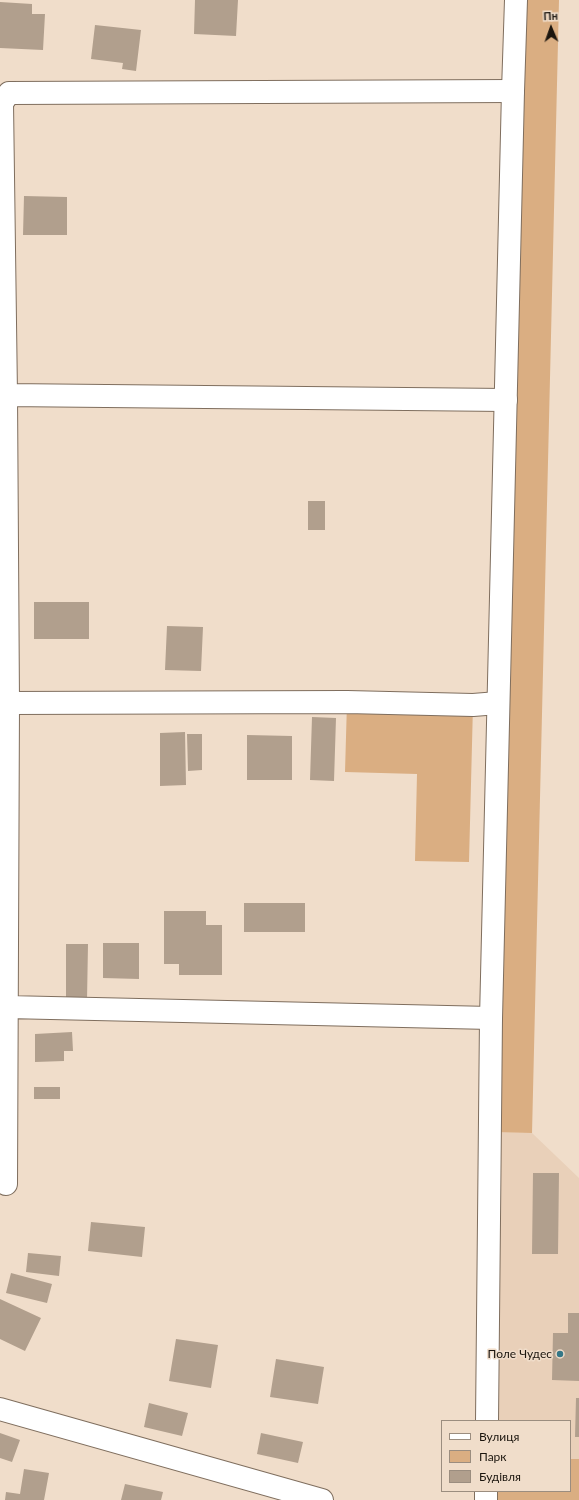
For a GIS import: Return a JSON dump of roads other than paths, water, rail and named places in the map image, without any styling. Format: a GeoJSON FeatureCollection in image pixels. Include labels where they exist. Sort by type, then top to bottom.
{"type":"FeatureCollection","features":[{"type":"Feature","properties":{"kind":"street"},"geometry":{"type":"LineString","coordinates":[[487,1420],[498,703],[516,0]]}},
{"type":"Feature","properties":{"kind":"street"},"geometry":{"type":"LineString","coordinates":[[6,1184],[8,703],[2,103],[9,93],[513,91]]}},
{"type":"Feature","properties":{"kind":"street"},"geometry":{"type":"LineString","coordinates":[[6,395],[506,400]]}},
{"type":"Feature","properties":{"kind":"street"},"geometry":{"type":"LineString","coordinates":[[8,703],[498,703]]}},
{"type":"Feature","properties":{"kind":"street"},"geometry":{"type":"LineString","coordinates":[[7,1007],[492,1018]]}},
{"type":"Feature","properties":{"kind":"street"},"geometry":{"type":"LineString","coordinates":[[0,1409],[322,1500]]}},
{"type":"Feature","properties":{"kind":"place","name":"Поле Чудес"},"geometry":{"type":"Point","coordinates":[560,1354]}}]}
